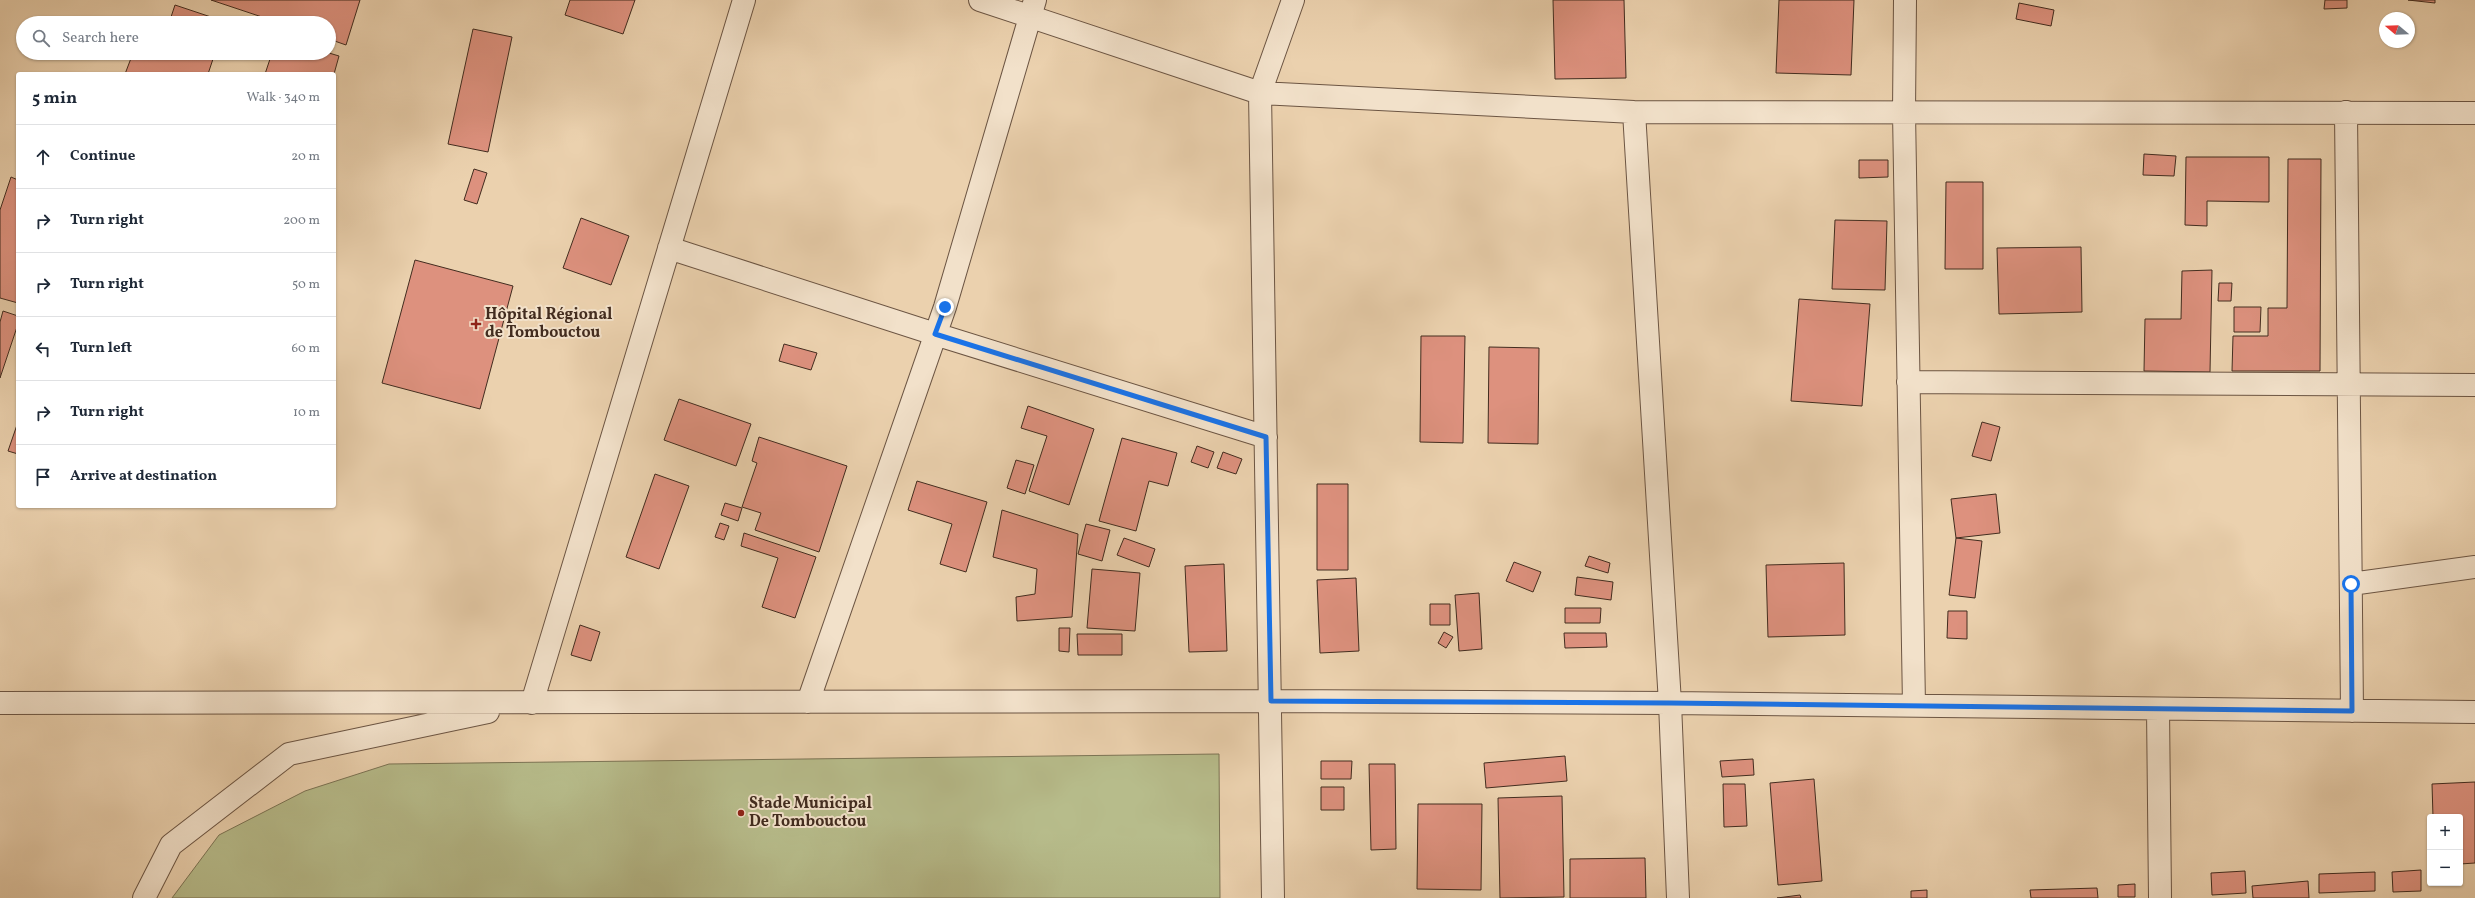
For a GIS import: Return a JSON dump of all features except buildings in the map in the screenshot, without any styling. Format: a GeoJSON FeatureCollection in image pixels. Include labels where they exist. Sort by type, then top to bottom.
{"type":"FeatureCollection","features":[{"type":"Feature","properties":{"kind":"street"},"geometry":{"type":"LineString","coordinates":[[532,703],[744,0]]}},
{"type":"Feature","properties":{"kind":"street"},"geometry":{"type":"LineString","coordinates":[[980,0],[1032,8],[1260,93],[1634,112],[2475,113]]}},
{"type":"Feature","properties":{"kind":"street"},"geometry":{"type":"LineString","coordinates":[[1273,898],[1260,93],[1294,0]]}},
{"type":"Feature","properties":{"kind":"street"},"geometry":{"type":"LineString","coordinates":[[1905,0],[1904,112],[1914,705]]}},
{"type":"Feature","properties":{"kind":"street"},"geometry":{"type":"LineString","coordinates":[[808,702],[935,334],[1032,8]]}},
{"type":"Feature","properties":{"kind":"street"},"geometry":{"type":"LineString","coordinates":[[1634,112],[1670,703],[1678,898]]}},
{"type":"Feature","properties":{"kind":"street"},"geometry":{"type":"LineString","coordinates":[[2346,112],[2352,711]]}},
{"type":"Feature","properties":{"kind":"street"},"geometry":{"type":"LineString","coordinates":[[669,248],[935,334],[1266,437]]}},
{"type":"Feature","properties":{"kind":"street"},"geometry":{"type":"LineString","coordinates":[[1908,382],[2475,384]]}},
{"type":"Feature","properties":{"kind":"street"},"geometry":{"type":"LineString","coordinates":[[2351,584],[2475,567]]}},
{"type":"Feature","properties":{"kind":"street"},"geometry":{"type":"LineString","coordinates":[[0,704],[1271,701],[1914,705],[2475,712]]}},
{"type":"Feature","properties":{"kind":"street"},"geometry":{"type":"LineString","coordinates":[[144,898],[171,845],[289,754],[532,703]]}},
{"type":"Feature","properties":{"kind":"street"},"geometry":{"type":"LineString","coordinates":[[2158,709],[2160,898]]}},
{"type":"Feature","properties":{"kind":"green space","name":"Stade Municipal De Tombouctou"},"geometry":{"type":"Polygon","coordinates":[[[1219,754],[1220,898],[172,898],[219,835],[305,791],[389,764],[1219,754]]]}},
{"type":"Feature","properties":{"kind":"place","name":"Hôpital Régional de Tombouctou"},"geometry":{"type":"Point","coordinates":[476,324]}},
{"type":"Feature","properties":{"kind":"place","name":"Stade Municipal De Tombouctou"},"geometry":{"type":"Point","coordinates":[741,813]}},
{"type":"Feature","properties":{"kind":"route"},"geometry":{"type":"LineString","coordinates":[[945,307],[935,334],[1266,437],[1271,701],[1914,705],[2352,711],[2351,584]]}}]}
